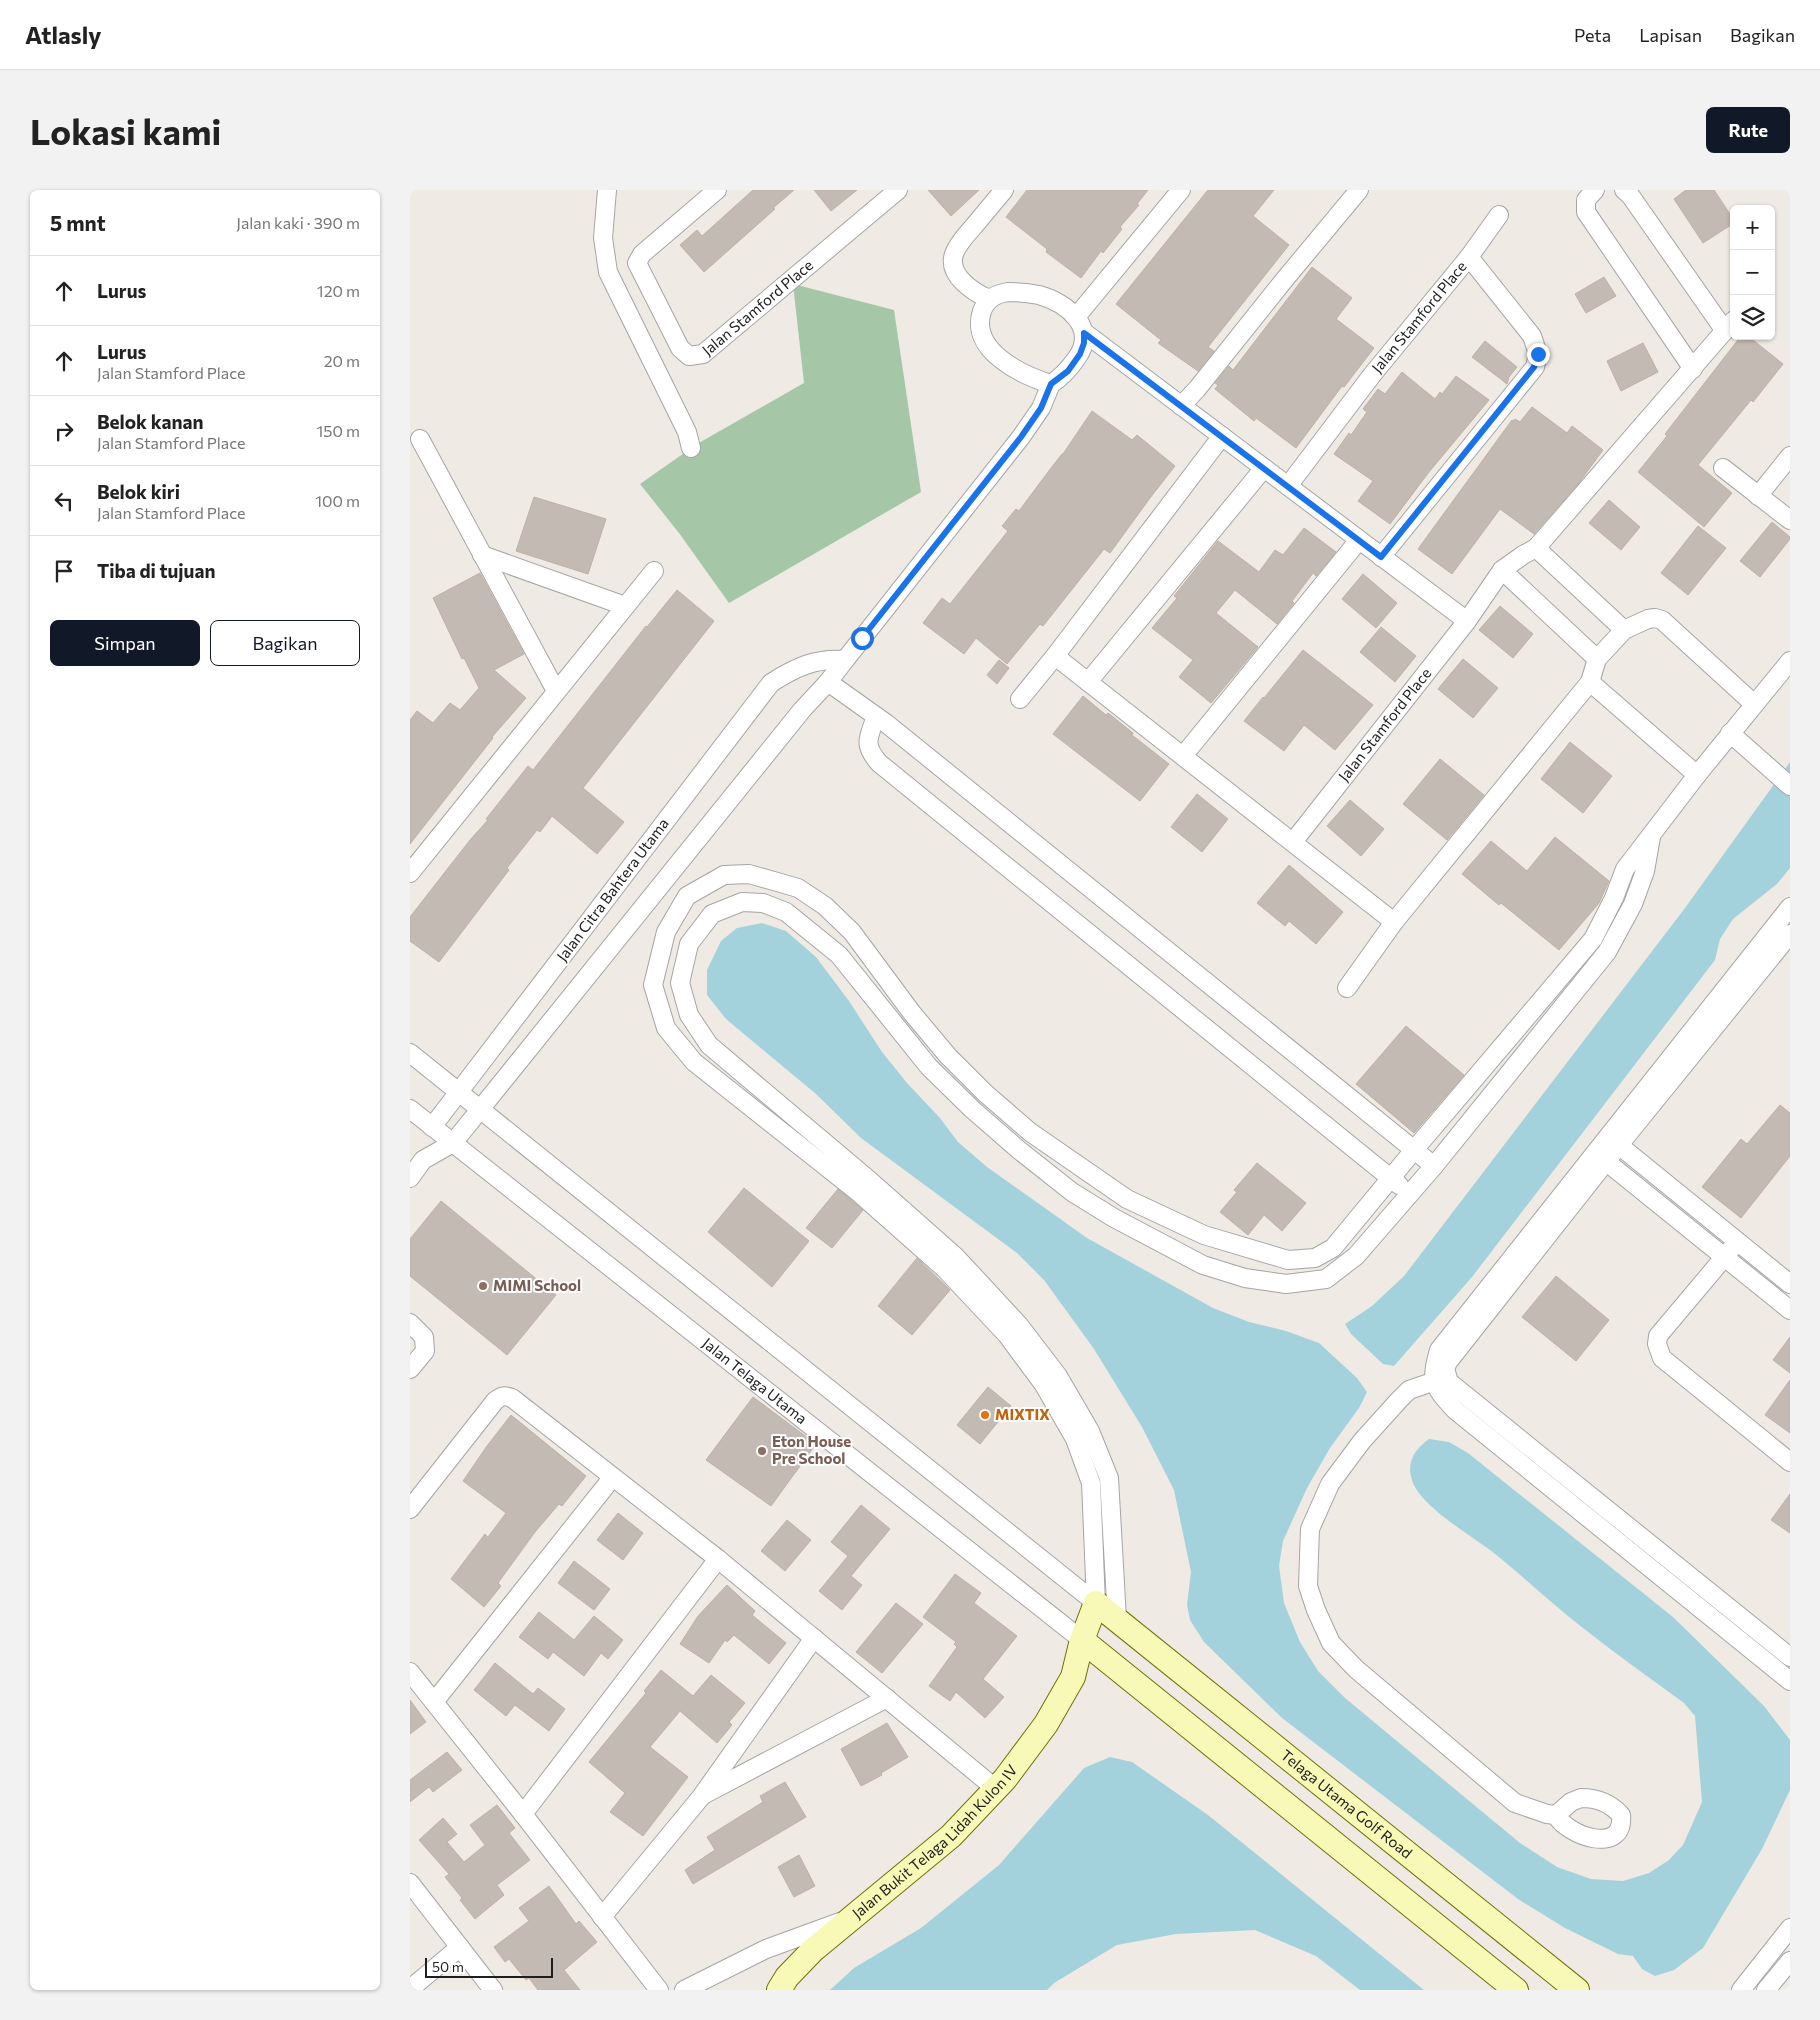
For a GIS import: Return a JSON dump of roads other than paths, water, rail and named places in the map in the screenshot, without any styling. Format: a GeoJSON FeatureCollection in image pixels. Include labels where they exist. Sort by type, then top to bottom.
{"type":"FeatureCollection","features":[{"type":"Feature","properties":{"kind":"main road"},"geometry":{"type":"LineString","coordinates":[[1096,1602],[1117,1619],[1104,1656],[1516,1990]]}},
{"type":"Feature","properties":{"kind":"main road","name":"Jalan Bukit Telaga Lidah Kulon IV"},"geometry":{"type":"LineString","coordinates":[[779,1990],[787,1977],[813,1950],[951,1836],[996,1789],[1046,1724],[1074,1677],[1082,1640],[1096,1602]]}},
{"type":"Feature","properties":{"kind":"main road","name":"Telaga Utama Golf Road"},"geometry":{"type":"LineString","coordinates":[[1117,1619],[1577,1990]]}},
{"type":"Feature","properties":{"kind":"main road","name":"Jalan Telaga Utama"},"geometry":{"type":"LineString","coordinates":[[1082,1640],[1104,1656]]}},
{"type":"Feature","properties":{"kind":"main road","name":"Jalan Bukit Telaga Lidah Kulon IV"},"geometry":{"type":"LineString","coordinates":[[1074,1677],[1104,1656]]}},
{"type":"Feature","properties":{"kind":"street"},"geometry":{"type":"LineString","coordinates":[[608,190],[603,238],[608,272],[687,432],[691,448]]}},
{"type":"Feature","properties":{"kind":"street","name":"Jalan Stamford Place"},"geometry":{"type":"LineString","coordinates":[[717,190],[642,254],[637,262],[680,348],[688,356],[703,354],[898,190]]}},
{"type":"Feature","properties":{"kind":"street"},"geometry":{"type":"LineString","coordinates":[[989,299],[960,279],[953,267],[953,256],[958,245],[1004,190]]}},
{"type":"Feature","properties":{"kind":"street"},"geometry":{"type":"LineString","coordinates":[[1076,317],[1181,190]]}},
{"type":"Feature","properties":{"kind":"street"},"geometry":{"type":"LineString","coordinates":[[1182,406],[1359,190]]}},
{"type":"Feature","properties":{"kind":"street"},"geometry":{"type":"LineString","coordinates":[[1595,190],[1586,200],[1586,212],[1693,369]]}},
{"type":"Feature","properties":{"kind":"street"},"geometry":{"type":"LineString","coordinates":[[1597,659],[1502,570],[1536,548],[1693,369],[1729,325],[1630,195],[1624,190]]}},
{"type":"Feature","properties":{"kind":"street"},"geometry":{"type":"LineString","coordinates":[[1469,257],[1499,215]]}},
{"type":"Feature","properties":{"kind":"street","name":"Jalan Stamford Place"},"geometry":{"type":"LineString","coordinates":[[1288,486],[1372,375],[1469,257],[1532,336],[1538,354],[1534,367],[1381,557]]}},
{"type":"Feature","properties":{"kind":"street"},"geometry":{"type":"LineString","coordinates":[[410,1178],[423,1160],[453,1143],[481,1109],[796,717],[828,682],[1021,437],[1041,408],[1051,384],[1068,371],[1080,354],[1084,343],[1082,324],[1064,308],[1040,296],[1023,292],[998,294],[989,299],[981,315],[984,342],[996,355],[1024,373],[1051,384]]}},
{"type":"Feature","properties":{"kind":"street"},"geometry":{"type":"LineString","coordinates":[[1084,333],[1467,621]]}},
{"type":"Feature","properties":{"kind":"street"},"geometry":{"type":"LineString","coordinates":[[1020,699],[1055,656],[1222,436]]}},
{"type":"Feature","properties":{"kind":"street"},"geometry":{"type":"LineString","coordinates":[[420,439],[556,691]]}},
{"type":"Feature","properties":{"kind":"street"},"geometry":{"type":"LineString","coordinates":[[1758,496],[1790,456]]}},
{"type":"Feature","properties":{"kind":"street"},"geometry":{"type":"LineString","coordinates":[[1088,682],[1264,468]]}},
{"type":"Feature","properties":{"kind":"street"},"geometry":{"type":"LineString","coordinates":[[1724,468],[1790,520]]}},
{"type":"Feature","properties":{"kind":"street"},"geometry":{"type":"LineString","coordinates":[[1183,756],[1359,540]]}},
{"type":"Feature","properties":{"kind":"street"},"geometry":{"type":"LineString","coordinates":[[1536,548],[1624,630]]}},
{"type":"Feature","properties":{"kind":"street"},"geometry":{"type":"LineString","coordinates":[[482,555],[625,606]]}},
{"type":"Feature","properties":{"kind":"street","name":"Jalan Stamford Place"},"geometry":{"type":"LineString","coordinates":[[1293,842],[1467,621],[1502,570]]}},
{"type":"Feature","properties":{"kind":"street"},"geometry":{"type":"LineString","coordinates":[[410,873],[654,571]]}},
{"type":"Feature","properties":{"kind":"street"},"geometry":{"type":"LineString","coordinates":[[1347,988],[1394,922],[1590,682],[1597,659],[1624,630],[1648,619],[1662,620],[1754,704]]}},
{"type":"Feature","properties":{"kind":"street"},"geometry":{"type":"LineString","coordinates":[[1055,656],[1394,922]]}},
{"type":"Feature","properties":{"kind":"street","name":"Jalan Citra Bahtera Utama"},"geometry":{"type":"LineString","coordinates":[[432,1127],[771,683],[788,672],[820,660],[845,660]]}},
{"type":"Feature","properties":{"kind":"street"},"geometry":{"type":"LineString","coordinates":[[1096,1602],[1091,1482],[1076,1438],[1044,1385],[1007,1335],[945,1269],[858,1192],[694,1062],[666,1028],[653,985],[666,932],[687,896],[724,875],[750,874],[798,888],[825,906],[852,932],[912,1013],[948,1056],[985,1093],[1030,1132],[1126,1199],[1204,1235],[1288,1260],[1315,1258],[1333,1248],[1593,939],[1614,898],[1625,870],[1651,833],[1790,661]]}},
{"type":"Feature","properties":{"kind":"street"},"geometry":{"type":"LineString","coordinates":[[828,682],[876,716],[1434,1166]]}},
{"type":"Feature","properties":{"kind":"street"},"geometry":{"type":"LineString","coordinates":[[1590,682],[1697,775]]}},
{"type":"Feature","properties":{"kind":"street"},"geometry":{"type":"LineString","coordinates":[[876,716],[867,744],[871,754],[879,763],[1409,1194]]}},
{"type":"Feature","properties":{"kind":"street"},"geometry":{"type":"LineString","coordinates":[[1730,734],[1790,786]]}},
{"type":"Feature","properties":{"kind":"street"},"geometry":{"type":"LineString","coordinates":[[1117,1619],[1109,1478],[1090,1431],[1058,1376],[1019,1325],[956,1257],[869,1180],[708,1045],[689,1015],[680,983],[689,944],[712,914],[742,902],[763,903],[786,912],[839,955],[929,1067],[973,1110],[1072,1192],[1114,1218],[1203,1265],[1244,1278],[1286,1284],[1326,1279],[1356,1256],[1434,1166],[1607,952],[1633,904],[1645,871],[1651,833]]}},
{"type":"Feature","properties":{"kind":"street"},"geometry":{"type":"LineString","coordinates":[[1790,908],[1600,1157],[1448,1362],[1441,1379],[1440,1393],[1455,1410],[1790,1681]]}},
{"type":"Feature","properties":{"kind":"street"},"geometry":{"type":"LineString","coordinates":[[1613,1140],[1790,934]]}},
{"type":"Feature","properties":{"kind":"street"},"geometry":{"type":"LineString","coordinates":[[410,1053],[1096,1602]]}},
{"type":"Feature","properties":{"kind":"street","name":"Jalan Telaga Utama"},"geometry":{"type":"LineString","coordinates":[[410,1109],[1082,1640]]}},
{"type":"Feature","properties":{"kind":"street"},"geometry":{"type":"LineString","coordinates":[[1613,1140],[1790,1284]]}},
{"type":"Feature","properties":{"kind":"street"},"geometry":{"type":"LineString","coordinates":[[1600,1157],[1790,1310]]}},
{"type":"Feature","properties":{"kind":"street"},"geometry":{"type":"LineString","coordinates":[[1737,1242],[1658,1336],[1658,1350],[1662,1358],[1790,1462]]}},
{"type":"Feature","properties":{"kind":"street"},"geometry":{"type":"LineString","coordinates":[[410,1322],[424,1337],[425,1351],[410,1369]]}},
{"type":"Feature","properties":{"kind":"street"},"geometry":{"type":"LineString","coordinates":[[1556,1815],[1547,1814],[1515,1802],[1356,1668],[1331,1643],[1316,1610],[1308,1586],[1310,1529],[1330,1484],[1362,1441],[1409,1390],[1441,1379],[1450,1382],[1790,1657]]}},
{"type":"Feature","properties":{"kind":"street"},"geometry":{"type":"LineString","coordinates":[[410,1509],[495,1401],[501,1396],[512,1398],[718,1559],[996,1789]]}},
{"type":"Feature","properties":{"kind":"street"},"geometry":{"type":"LineString","coordinates":[[434,1702],[612,1478]]}},
{"type":"Feature","properties":{"kind":"street"},"geometry":{"type":"LineString","coordinates":[[523,1814],[718,1559]]}},
{"type":"Feature","properties":{"kind":"street"},"geometry":{"type":"LineString","coordinates":[[602,1917],[701,1797],[814,1638]]}},
{"type":"Feature","properties":{"kind":"street"},"geometry":{"type":"LineString","coordinates":[[410,1672],[659,1990]]}},
{"type":"Feature","properties":{"kind":"street"},"geometry":{"type":"LineString","coordinates":[[701,1797],[887,1698]]}},
{"type":"Feature","properties":{"kind":"street"},"geometry":{"type":"LineString","coordinates":[[410,1883],[493,1990]]}},
{"type":"Feature","properties":{"kind":"street"},"geometry":{"type":"LineString","coordinates":[[684,1990],[766,1949],[850,1918]]}},
{"type":"Feature","properties":{"kind":"street"},"geometry":{"type":"LineString","coordinates":[[1741,1990],[1790,1928]]}},
{"type":"Feature","properties":{"kind":"street"},"geometry":{"type":"LineString","coordinates":[[410,1989],[460,1947]]}},
{"type":"Feature","properties":{"kind":"street"},"geometry":{"type":"LineString","coordinates":[[1766,1990],[1790,1962]]}},
{"type":"Feature","properties":{"kind":"water"},"geometry":{"type":"Polygon","coordinates":[[[1790,762],[1790,868],[1777,884],[1733,919],[1720,939],[1715,960],[1472,1277],[1394,1366],[1383,1364],[1351,1334],[1345,1324],[1372,1306],[1404,1276],[1685,908],[1790,762]]]}},
{"type":"Feature","properties":{"kind":"water"},"geometry":{"type":"Polygon","coordinates":[[[762,923],[786,931],[816,957],[849,1001],[882,1052],[907,1083],[940,1118],[958,1142],[987,1167],[1087,1238],[1213,1308],[1249,1322],[1286,1331],[1319,1343],[1357,1378],[1367,1392],[1359,1408],[1330,1448],[1307,1488],[1283,1541],[1279,1566],[1284,1603],[1300,1642],[1318,1671],[1345,1698],[1520,1843],[1557,1867],[1591,1879],[1623,1881],[1649,1873],[1669,1860],[1683,1845],[1702,1802],[1695,1716],[1684,1703],[1583,1628],[1490,1550],[1446,1519],[1424,1499],[1412,1480],[1410,1467],[1413,1456],[1429,1439],[1449,1442],[1468,1453],[1673,1617],[1764,1706],[1790,1740],[1790,1790],[1762,1849],[1703,1948],[1674,1970],[1655,1976],[1642,1969],[1633,1956],[1618,1954],[1565,1928],[1518,1899],[1282,1718],[1204,1642],[1190,1620],[1187,1605],[1191,1572],[1174,1490],[1142,1427],[1094,1349],[1044,1280],[1017,1253],[861,1138],[816,1094],[726,1019],[707,995],[707,970],[721,941],[737,928],[762,923]]]}},
{"type":"Feature","properties":{"kind":"water"},"geometry":{"type":"Polygon","coordinates":[[[1110,1757],[1132,1762],[1208,1815],[1424,1990],[1360,1990],[1316,1956],[1255,1930],[1176,1934],[1117,1945],[1054,1983],[1047,1990],[830,1990],[854,1968],[921,1928],[999,1865],[1084,1768],[1110,1757]]]}},
{"type":"Feature","properties":{"kind":"place","name":"MIMI School"},"geometry":{"type":"Point","coordinates":[483,1286]}},
{"type":"Feature","properties":{"kind":"place","name":"MIXTIX"},"geometry":{"type":"Point","coordinates":[985,1415]}},
{"type":"Feature","properties":{"kind":"place","name":"Eton House Pre School"},"geometry":{"type":"Point","coordinates":[762,1451]}}]}
